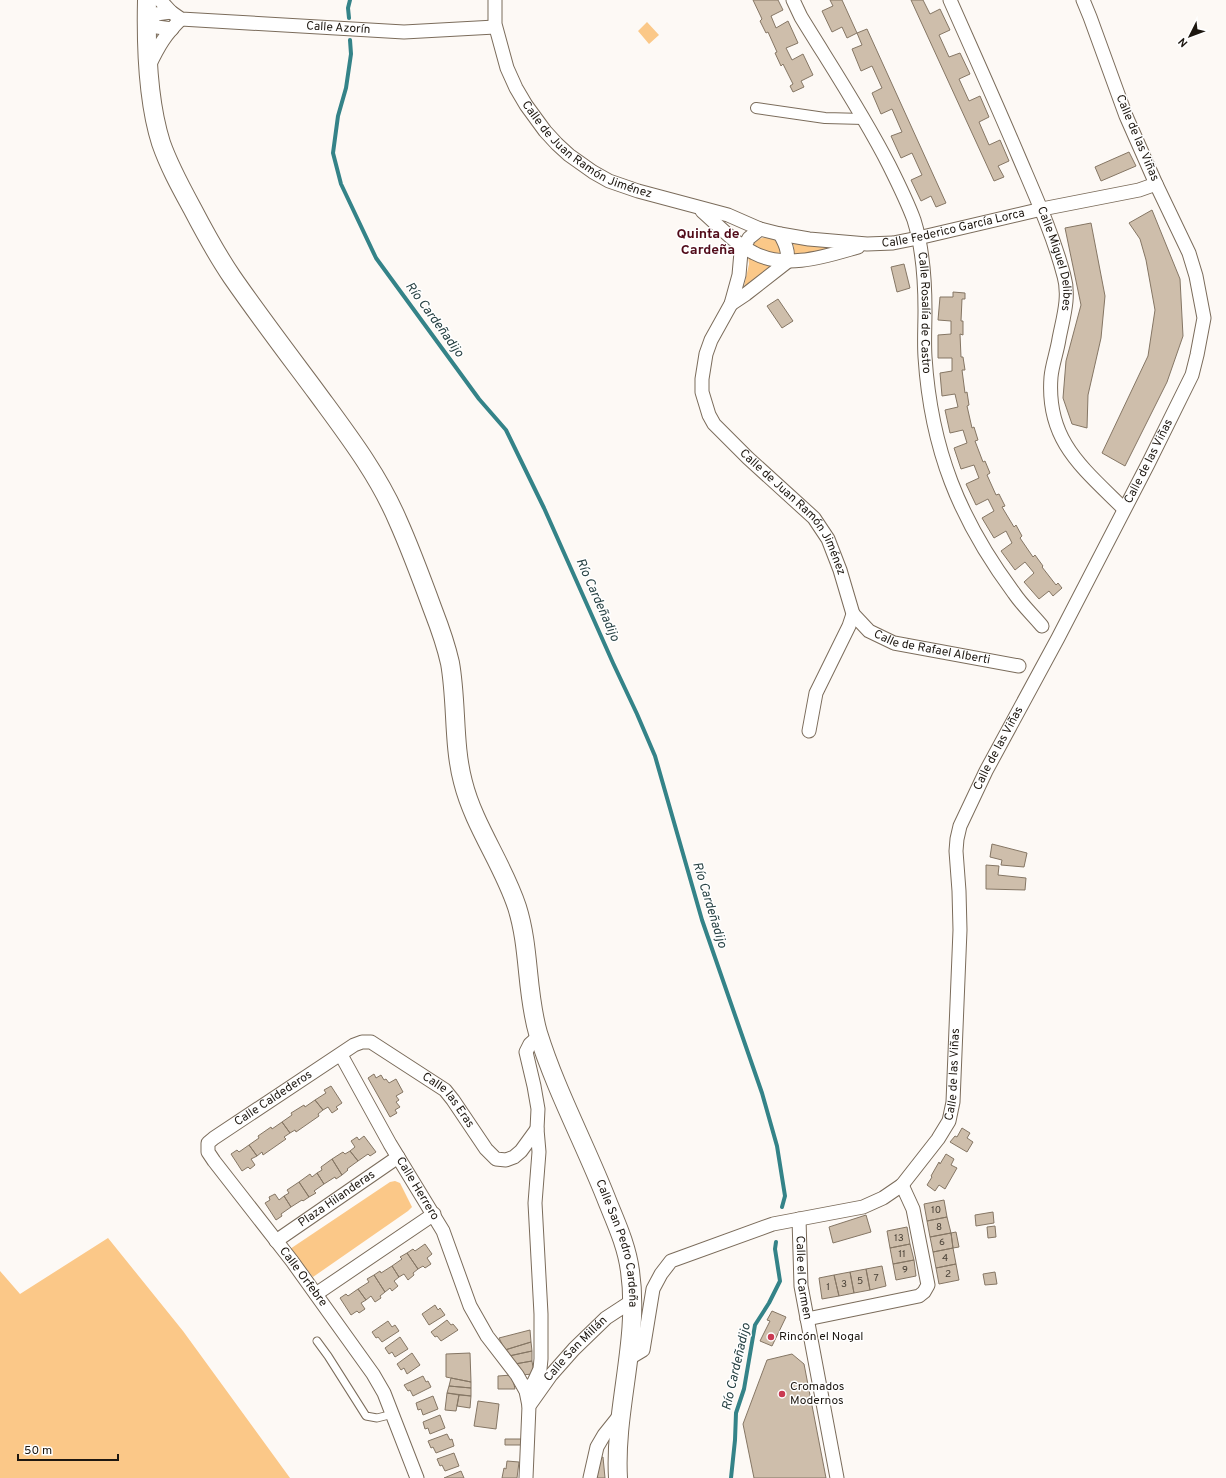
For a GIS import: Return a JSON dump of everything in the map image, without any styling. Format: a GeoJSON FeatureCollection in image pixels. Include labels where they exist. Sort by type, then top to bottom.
{"type":"FeatureCollection","features":[{"type":"Feature","properties":{"kind":"main road","name":"Calle San Pedro Cardeña"},"geometry":{"type":"LineString","coordinates":[[147,0],[152,94],[160,138],[170,167],[207,237],[231,275],[366,461],[390,503],[406,539],[445,642],[450,661],[462,780],[475,815],[508,882],[518,909],[522,925],[530,995],[537,1028],[620,1234],[628,1258],[631,1274],[632,1301],[628,1359],[617,1445],[618,1478]]}},
{"type":"Feature","properties":{"kind":"street"},"geometry":{"type":"LineString","coordinates":[[150,66],[158,47],[172,29],[176,15],[160,0]]}},
{"type":"Feature","properties":{"kind":"street","name":"Calle de Juan Ramón Jiménez"},"geometry":{"type":"LineString","coordinates":[[495,0],[495,27],[507,68],[516,88],[530,111],[557,144],[583,165],[609,180],[638,191],[700,209],[754,254],[787,262]]}},
{"type":"Feature","properties":{"kind":"street","name":"Calle Rosalía de Castro"},"geometry":{"type":"LineString","coordinates":[[793,0],[820,48],[864,119],[899,186],[914,220],[923,270],[927,389],[943,462],[959,503],[985,552],[1015,595],[1042,626]]}},
{"type":"Feature","properties":{"kind":"street","name":"Calle Miguel Delibes"},"geometry":{"type":"LineString","coordinates":[[950,0],[1042,209],[1065,278],[1067,300],[1051,376],[1053,412],[1057,428],[1065,445],[1077,462],[1124,509]]}},
{"type":"Feature","properties":{"kind":"street","name":"Calle de las Viñas"},"geometry":{"type":"LineString","coordinates":[[628,1359],[643,1350],[653,1289],[661,1274],[671,1262],[773,1224],[863,1207],[883,1198],[902,1185],[938,1138],[948,1121],[953,1102],[960,930],[956,851],[960,826],[986,771],[1148,464],[1192,375],[1204,318],[1196,276],[1189,253],[1126,116],[1083,0]]}},
{"type":"Feature","properties":{"kind":"street","name":"Calle Azorín"},"geometry":{"type":"LineString","coordinates":[[147,20],[156,14],[404,32],[495,27]]}},
{"type":"Feature","properties":{"kind":"street"},"geometry":{"type":"LineString","coordinates":[[147,20],[157,27],[172,29]]}},
{"type":"Feature","properties":{"kind":"street"},"geometry":{"type":"LineString","coordinates":[[756,108],[825,118],[864,119]]}},
{"type":"Feature","properties":{"kind":"street","name":"Calle Federico García Lorca"},"geometry":{"type":"LineString","coordinates":[[700,209],[728,215],[760,228],[780,234],[809,239],[867,244],[893,243],[1042,209],[1139,190],[1156,184]]}},
{"type":"Feature","properties":{"kind":"street"},"geometry":{"type":"LineString","coordinates":[[743,246],[760,228]]}},
{"type":"Feature","properties":{"kind":"street"},"geometry":{"type":"LineString","coordinates":[[780,234],[785,242],[788,254],[787,262]]}},
{"type":"Feature","properties":{"kind":"street","name":"Calle Federico García Lorca"},"geometry":{"type":"LineString","coordinates":[[787,262],[809,259],[867,244]]}},
{"type":"Feature","properties":{"kind":"street","name":"Calle de Juan Ramón Jiménez"},"geometry":{"type":"LineString","coordinates":[[743,246],[739,275],[731,304],[711,340],[706,354],[702,379],[702,392],[709,415],[714,424],[820,525],[828,539],[840,570],[853,614]]}},
{"type":"Feature","properties":{"kind":"street","name":"Calle de Juan Ramón Jiménez"},"geometry":{"type":"LineString","coordinates":[[731,304],[787,262]]}},
{"type":"Feature","properties":{"kind":"street"},"geometry":{"type":"LineString","coordinates":[[809,731],[816,693],[849,626],[853,614]]}},
{"type":"Feature","properties":{"kind":"street","name":"Calle de Rafael Alberti"},"geometry":{"type":"LineString","coordinates":[[853,614],[869,630],[894,643],[1019,666]]}},
{"type":"Feature","properties":{"kind":"street","name":"Calle San Millán"},"geometry":{"type":"LineString","coordinates":[[526,1391],[534,1382],[540,1369],[541,1330],[535,1203],[539,1152],[537,1101],[526,1052],[537,1028]]}},
{"type":"Feature","properties":{"kind":"street","name":"Calle las Eras"},"geometry":{"type":"LineString","coordinates":[[341,1055],[354,1045],[362,1042],[371,1042],[445,1090],[486,1149],[496,1159],[506,1160],[521,1152],[537,1129]]}},
{"type":"Feature","properties":{"kind":"street","name":"Calle Caldederos"},"geometry":{"type":"LineString","coordinates":[[208,1143],[341,1055]]}},
{"type":"Feature","properties":{"kind":"street","name":"Calle Herrero"},"geometry":{"type":"LineString","coordinates":[[341,1055],[398,1157],[443,1231],[470,1306],[483,1328],[517,1375],[526,1391]]}},
{"type":"Feature","properties":{"kind":"street","name":"Calle Orfebre"},"geometry":{"type":"LineString","coordinates":[[208,1143],[208,1152],[214,1161],[316,1294],[373,1374],[384,1393],[393,1414],[417,1478]]}},
{"type":"Feature","properties":{"kind":"street","name":"Plaza Hilanderas"},"geometry":{"type":"LineString","coordinates":[[276,1241],[398,1157]]}},
{"type":"Feature","properties":{"kind":"street"},"geometry":{"type":"LineString","coordinates":[[807,1319],[919,1296],[924,1292],[928,1285],[913,1209],[902,1185]]}},
{"type":"Feature","properties":{"kind":"street"},"geometry":{"type":"LineString","coordinates":[[316,1294],[434,1214]]}},
{"type":"Feature","properties":{"kind":"street","name":"Calle el Carmen"},"geometry":{"type":"LineString","coordinates":[[799,1219],[801,1286],[837,1478]]}},
{"type":"Feature","properties":{"kind":"street","name":"Calle San Millán"},"geometry":{"type":"LineString","coordinates":[[529,1406],[551,1375],[574,1349],[606,1318],[632,1301]]}},
{"type":"Feature","properties":{"kind":"street"},"geometry":{"type":"LineString","coordinates":[[526,1391],[529,1406],[526,1478]]}},
{"type":"Feature","properties":{"kind":"street"},"geometry":{"type":"LineString","coordinates":[[590,1478],[597,1447],[604,1435],[620,1415]]}},
{"type":"Feature","properties":{"kind":"lane"},"geometry":{"type":"LineString","coordinates":[[317,1341],[337,1369],[366,1416],[377,1418],[393,1414]]}},
{"type":"Feature","properties":{"kind":"shaded area"},"geometry":{"type":"Polygon","coordinates":[[[647,22],[659,35],[649,44],[638,31],[647,22]]]}},
{"type":"Feature","properties":{"kind":"shaded area"},"geometry":{"type":"Polygon","coordinates":[[[766,237],[778,243],[781,256],[751,246],[759,239],[766,237]]]}},
{"type":"Feature","properties":{"kind":"shaded area"},"geometry":{"type":"Polygon","coordinates":[[[789,241],[835,247],[794,257],[794,246],[789,241]]]}},
{"type":"Feature","properties":{"kind":"shaded area"},"geometry":{"type":"Polygon","coordinates":[[[748,256],[774,266],[743,291],[749,264],[748,256]]]}},
{"type":"Feature","properties":{"kind":"shaded area"},"geometry":{"type":"Polygon","coordinates":[[[395,1181],[400,1183],[412,1207],[313,1277],[290,1249],[390,1182],[395,1181]]]}},
{"type":"Feature","properties":{"kind":"shaded area"},"geometry":{"type":"Polygon","coordinates":[[[108,1238],[183,1331],[290,1478],[0,1478],[0,1271],[20,1294],[108,1238]]]}},
{"type":"Feature","properties":{"kind":"building"},"geometry":{"type":"Polygon","coordinates":[[[753,0],[778,0],[783,10],[771,16],[776,28],[788,21],[798,43],[786,48],[792,60],[803,54],[813,75],[801,81],[804,87],[793,92],[790,86],[793,84],[783,64],[781,66],[775,53],[777,52],[768,32],[766,33],[760,21],[762,19],[753,0]]]}},
{"type":"Feature","properties":{"kind":"building"},"geometry":{"type":"Polygon","coordinates":[[[830,0],[842,0],[857,33],[847,38],[842,27],[832,32],[822,11],[833,6],[830,0]]]}},
{"type":"Feature","properties":{"kind":"building"},"geometry":{"type":"Polygon","coordinates":[[[911,0],[923,0],[930,14],[940,9],[950,30],[939,35],[949,57],[960,53],[970,74],[959,79],[969,101],[980,96],[989,117],[979,122],[989,145],[1000,140],[1009,161],[998,166],[1004,177],[994,181],[911,0]]]}},
{"type":"Feature","properties":{"kind":"building"},"geometry":{"type":"Polygon","coordinates":[[[867,29],[946,203],[936,207],[931,196],[921,201],[911,180],[922,175],[912,153],[901,158],[891,136],[902,132],[892,109],[881,114],[872,93],[882,88],[872,66],[861,71],[852,49],[862,45],[857,33],[867,29]]]}},
{"type":"Feature","properties":{"kind":"building"},"geometry":{"type":"Polygon","coordinates":[[[1129,152],[1136,166],[1101,181],[1095,167],[1129,152]]]}},
{"type":"Feature","properties":{"kind":"building"},"geometry":{"type":"Polygon","coordinates":[[[1152,210],[1180,279],[1183,336],[1167,382],[1125,466],[1102,453],[1148,356],[1155,310],[1146,260],[1140,239],[1129,223],[1152,210]]]}},
{"type":"Feature","properties":{"kind":"building"},"geometry":{"type":"Polygon","coordinates":[[[1091,223],[1105,296],[1101,338],[1088,395],[1087,428],[1072,424],[1063,398],[1066,361],[1081,305],[1065,228],[1091,223]]]}},
{"type":"Feature","properties":{"kind":"building"},"geometry":{"type":"Polygon","coordinates":[[[904,264],[910,288],[897,292],[891,267],[904,264]]]}},
{"type":"Feature","properties":{"kind":"building"},"geometry":{"type":"Polygon","coordinates":[[[953,292],[965,293],[965,299],[962,299],[961,321],[963,321],[963,335],[960,334],[961,357],[963,357],[965,370],[962,370],[965,393],[967,392],[969,405],[967,406],[972,428],[974,427],[978,440],[975,441],[983,462],[985,461],[990,473],[987,475],[996,495],[999,494],[1005,506],[1002,507],[1014,527],[1016,525],[1022,536],[1020,538],[1033,557],[1035,555],[1056,585],[1058,583],[1062,588],[1053,596],[1049,591],[1039,599],[1024,582],[1034,573],[1025,562],[1015,570],[1001,551],[1012,543],[1006,531],[994,538],[982,518],[994,511],[988,499],[976,505],[966,484],[979,478],[974,465],[961,469],[954,448],[967,443],[963,430],[950,433],[945,410],[958,407],[955,394],[942,396],[940,373],[952,371],[952,358],[938,358],[938,335],[951,334],[951,321],[938,320],[940,297],[953,297],[953,292]]]}},
{"type":"Feature","properties":{"kind":"building"},"geometry":{"type":"Polygon","coordinates":[[[778,299],[793,321],[782,328],[767,306],[778,299]]]}},
{"type":"Feature","properties":{"kind":"building"},"geometry":{"type":"Polygon","coordinates":[[[992,844],[1027,853],[1024,867],[1001,865],[1002,860],[990,857],[992,844]]]}},
{"type":"Feature","properties":{"kind":"building"},"geometry":{"type":"Polygon","coordinates":[[[986,865],[999,866],[998,875],[1026,878],[1025,890],[986,889],[986,865]]]}},
{"type":"Feature","properties":{"kind":"building"},"geometry":{"type":"Polygon","coordinates":[[[374,1074],[376,1078],[381,1075],[384,1080],[386,1079],[389,1083],[396,1079],[403,1092],[396,1096],[399,1100],[396,1102],[400,1107],[395,1110],[397,1113],[390,1117],[368,1078],[374,1074]]]}},
{"type":"Feature","properties":{"kind":"building"},"geometry":{"type":"Polygon","coordinates":[[[331,1086],[342,1103],[336,1107],[338,1109],[332,1113],[328,1107],[323,1110],[315,1100],[326,1093],[324,1090],[331,1086]]]}},
{"type":"Feature","properties":{"kind":"building"},"geometry":{"type":"Polygon","coordinates":[[[315,1100],[323,1110],[318,1114],[319,1116],[296,1132],[295,1130],[290,1133],[282,1122],[292,1115],[291,1113],[304,1105],[305,1107],[315,1100]]]}},
{"type":"Feature","properties":{"kind":"building"},"geometry":{"type":"Polygon","coordinates":[[[282,1122],[290,1133],[284,1137],[286,1139],[263,1155],[262,1152],[257,1156],[249,1145],[259,1138],[258,1136],[271,1127],[272,1129],[282,1122]]]}},
{"type":"Feature","properties":{"kind":"building"},"geometry":{"type":"Polygon","coordinates":[[[962,1128],[970,1133],[967,1138],[973,1142],[967,1152],[950,1142],[955,1136],[957,1137],[962,1128]]]}},
{"type":"Feature","properties":{"kind":"building"},"geometry":{"type":"Polygon","coordinates":[[[364,1136],[376,1152],[370,1156],[368,1154],[358,1161],[350,1151],[355,1147],[351,1141],[357,1137],[359,1140],[364,1136]]]}},
{"type":"Feature","properties":{"kind":"building"},"geometry":{"type":"Polygon","coordinates":[[[249,1145],[257,1156],[251,1159],[255,1165],[250,1169],[248,1167],[242,1171],[231,1154],[237,1150],[239,1152],[249,1145]]]}},
{"type":"Feature","properties":{"kind":"building"},"geometry":{"type":"Polygon","coordinates":[[[350,1151],[358,1161],[347,1169],[348,1170],[342,1175],[332,1159],[343,1152],[345,1154],[350,1151]]]}},
{"type":"Feature","properties":{"kind":"building"},"geometry":{"type":"Polygon","coordinates":[[[946,1154],[954,1159],[951,1165],[957,1168],[945,1189],[939,1185],[935,1191],[927,1185],[939,1162],[940,1164],[946,1154]]]}},
{"type":"Feature","properties":{"kind":"building"},"geometry":{"type":"Polygon","coordinates":[[[332,1159],[342,1175],[336,1179],[335,1177],[324,1184],[317,1173],[322,1170],[321,1167],[332,1159]]]}},
{"type":"Feature","properties":{"kind":"building"},"geometry":{"type":"Polygon","coordinates":[[[317,1173],[324,1184],[314,1191],[316,1193],[309,1197],[299,1182],[310,1174],[312,1177],[317,1173]]]}},
{"type":"Feature","properties":{"kind":"building"},"geometry":{"type":"Polygon","coordinates":[[[299,1182],[309,1197],[291,1207],[284,1196],[289,1193],[287,1190],[299,1182]]]}},
{"type":"Feature","properties":{"kind":"building"},"geometry":{"type":"Polygon","coordinates":[[[275,1194],[279,1200],[284,1196],[291,1207],[281,1214],[282,1216],[276,1220],[265,1203],[270,1200],[269,1197],[275,1194]]]}},
{"type":"Feature","properties":{"kind":"building"},"geometry":{"type":"Polygon","coordinates":[[[944,1200],[947,1217],[927,1221],[924,1204],[944,1200]]]}},
{"type":"Feature","properties":{"kind":"building"},"geometry":{"type":"Polygon","coordinates":[[[993,1212],[994,1223],[976,1226],[975,1215],[993,1212]]]}},
{"type":"Feature","properties":{"kind":"building"},"geometry":{"type":"Polygon","coordinates":[[[866,1215],[871,1232],[833,1243],[829,1227],[866,1215]]]}},
{"type":"Feature","properties":{"kind":"building"},"geometry":{"type":"Polygon","coordinates":[[[947,1217],[951,1233],[930,1237],[927,1221],[947,1217]]]}},
{"type":"Feature","properties":{"kind":"building"},"geometry":{"type":"Polygon","coordinates":[[[995,1226],[996,1237],[988,1238],[987,1227],[995,1226]]]}},
{"type":"Feature","properties":{"kind":"building"},"geometry":{"type":"Polygon","coordinates":[[[907,1227],[910,1244],[890,1248],[887,1231],[907,1227]]]}},
{"type":"Feature","properties":{"kind":"building"},"geometry":{"type":"Polygon","coordinates":[[[956,1232],[959,1247],[953,1248],[951,1233],[956,1232]]]}},
{"type":"Feature","properties":{"kind":"building"},"geometry":{"type":"Polygon","coordinates":[[[951,1233],[953,1248],[933,1252],[930,1237],[951,1233]]]}},
{"type":"Feature","properties":{"kind":"building"},"geometry":{"type":"Polygon","coordinates":[[[425,1244],[432,1254],[427,1258],[431,1264],[425,1268],[423,1266],[418,1269],[407,1253],[413,1249],[415,1251],[425,1244]]]}},
{"type":"Feature","properties":{"kind":"building"},"geometry":{"type":"Polygon","coordinates":[[[910,1244],[914,1260],[893,1264],[890,1248],[910,1244]]]}},
{"type":"Feature","properties":{"kind":"building"},"geometry":{"type":"Polygon","coordinates":[[[953,1248],[956,1264],[936,1268],[933,1252],[953,1248]]]}},
{"type":"Feature","properties":{"kind":"building"},"geometry":{"type":"Polygon","coordinates":[[[407,1253],[418,1269],[408,1280],[404,1274],[399,1277],[392,1266],[402,1259],[400,1257],[407,1253]]]}},
{"type":"Feature","properties":{"kind":"building"},"geometry":{"type":"Polygon","coordinates":[[[914,1260],[916,1276],[896,1280],[893,1264],[914,1260]]]}},
{"type":"Feature","properties":{"kind":"building"},"geometry":{"type":"Polygon","coordinates":[[[956,1264],[959,1280],[939,1284],[936,1268],[956,1264]]]}},
{"type":"Feature","properties":{"kind":"building"},"geometry":{"type":"Polygon","coordinates":[[[392,1266],[399,1277],[394,1281],[398,1286],[392,1291],[390,1288],[385,1292],[374,1275],[380,1271],[381,1273],[392,1266]]]}},
{"type":"Feature","properties":{"kind":"building"},"geometry":{"type":"Polygon","coordinates":[[[882,1266],[886,1286],[870,1290],[866,1269],[882,1266]]]}},
{"type":"Feature","properties":{"kind":"building"},"geometry":{"type":"Polygon","coordinates":[[[866,1269],[870,1290],[854,1293],[850,1272],[866,1269]]]}},
{"type":"Feature","properties":{"kind":"building"},"geometry":{"type":"Polygon","coordinates":[[[850,1272],[854,1293],[839,1296],[834,1275],[850,1272]]]}},
{"type":"Feature","properties":{"kind":"building"},"geometry":{"type":"Polygon","coordinates":[[[995,1272],[997,1284],[985,1285],[983,1274],[995,1272]]]}},
{"type":"Feature","properties":{"kind":"building"},"geometry":{"type":"Polygon","coordinates":[[[374,1275],[385,1292],[380,1296],[381,1298],[375,1302],[371,1296],[366,1300],[358,1289],[369,1282],[367,1279],[374,1275]]]}},
{"type":"Feature","properties":{"kind":"building"},"geometry":{"type":"Polygon","coordinates":[[[834,1275],[839,1296],[822,1299],[819,1278],[834,1275]]]}},
{"type":"Feature","properties":{"kind":"building"},"geometry":{"type":"Polygon","coordinates":[[[358,1289],[366,1300],[361,1303],[365,1309],[359,1313],[357,1311],[351,1315],[340,1298],[346,1294],[348,1296],[358,1289]]]}},
{"type":"Feature","properties":{"kind":"building"},"geometry":{"type":"Polygon","coordinates":[[[435,1305],[438,1310],[440,1308],[445,1315],[429,1325],[422,1314],[435,1305]]]}},
{"type":"Feature","properties":{"kind":"building"},"geometry":{"type":"Polygon","coordinates":[[[772,1311],[786,1317],[772,1346],[760,1341],[770,1321],[767,1320],[772,1311]]]}},
{"type":"Feature","properties":{"kind":"building"},"geometry":{"type":"Polygon","coordinates":[[[447,1320],[458,1330],[441,1341],[431,1332],[447,1320]]]}},
{"type":"Feature","properties":{"kind":"building"},"geometry":{"type":"Polygon","coordinates":[[[388,1321],[392,1327],[395,1325],[399,1331],[382,1342],[378,1337],[376,1338],[372,1332],[388,1321]]]}},
{"type":"Feature","properties":{"kind":"building"},"geometry":{"type":"Polygon","coordinates":[[[530,1330],[531,1342],[505,1350],[499,1338],[530,1330]]]}},
{"type":"Feature","properties":{"kind":"building"},"geometry":{"type":"Polygon","coordinates":[[[400,1337],[408,1349],[395,1357],[392,1352],[389,1354],[385,1348],[400,1337]]]}},
{"type":"Feature","properties":{"kind":"building"},"geometry":{"type":"Polygon","coordinates":[[[531,1342],[532,1351],[509,1356],[505,1350],[531,1342]]]}},
{"type":"Feature","properties":{"kind":"building"},"geometry":{"type":"Polygon","coordinates":[[[532,1351],[532,1361],[515,1364],[509,1356],[532,1351]]]}},
{"type":"Feature","properties":{"kind":"building"},"geometry":{"type":"Polygon","coordinates":[[[412,1353],[420,1365],[407,1374],[404,1368],[401,1370],[397,1364],[412,1353]]]}},
{"type":"Feature","properties":{"kind":"building"},"geometry":{"type":"Polygon","coordinates":[[[470,1353],[471,1382],[446,1377],[446,1354],[470,1353]]]}},
{"type":"Feature","properties":{"kind":"building","name":"Cromados Modernos"},"geometry":{"type":"Polygon","coordinates":[[[792,1354],[804,1364],[826,1478],[754,1478],[743,1424],[767,1360],[792,1354]]]}},
{"type":"Feature","properties":{"kind":"building"},"geometry":{"type":"Polygon","coordinates":[[[532,1361],[534,1374],[520,1375],[515,1364],[532,1361]]]}},
{"type":"Feature","properties":{"kind":"building"},"geometry":{"type":"Polygon","coordinates":[[[512,1375],[515,1389],[498,1389],[498,1376],[512,1375]]]}},
{"type":"Feature","properties":{"kind":"building"},"geometry":{"type":"Polygon","coordinates":[[[423,1376],[431,1387],[413,1396],[410,1390],[408,1391],[404,1385],[423,1376]]]}},
{"type":"Feature","properties":{"kind":"building"},"geometry":{"type":"Polygon","coordinates":[[[451,1378],[471,1382],[471,1388],[449,1386],[451,1378]]]}},
{"type":"Feature","properties":{"kind":"building"},"geometry":{"type":"Polygon","coordinates":[[[449,1386],[471,1388],[471,1396],[447,1393],[449,1386]]]}},
{"type":"Feature","properties":{"kind":"building"},"geometry":{"type":"Polygon","coordinates":[[[447,1393],[459,1395],[456,1411],[445,1410],[447,1393]]]}},
{"type":"Feature","properties":{"kind":"building"},"geometry":{"type":"Polygon","coordinates":[[[459,1395],[471,1396],[470,1408],[457,1406],[459,1395]]]}},
{"type":"Feature","properties":{"kind":"building"},"geometry":{"type":"Polygon","coordinates":[[[433,1396],[438,1409],[423,1415],[421,1409],[418,1410],[416,1403],[433,1396]]]}},
{"type":"Feature","properties":{"kind":"building"},"geometry":{"type":"Polygon","coordinates":[[[478,1401],[499,1404],[496,1429],[474,1426],[478,1401]]]}},
{"type":"Feature","properties":{"kind":"building"},"geometry":{"type":"Polygon","coordinates":[[[440,1415],[445,1428],[430,1434],[428,1428],[425,1429],[423,1422],[440,1415]]]}},
{"type":"Feature","properties":{"kind":"building"},"geometry":{"type":"Polygon","coordinates":[[[447,1434],[450,1440],[452,1439],[454,1446],[436,1453],[433,1447],[431,1448],[428,1441],[447,1434]]]}},
{"type":"Feature","properties":{"kind":"building"},"geometry":{"type":"Polygon","coordinates":[[[505,1439],[521,1439],[521,1445],[505,1445],[505,1439]]]}},
{"type":"Feature","properties":{"kind":"building"},"geometry":{"type":"Polygon","coordinates":[[[454,1453],[459,1466],[445,1471],[442,1465],[440,1466],[437,1459],[454,1453]]]}},
{"type":"Feature","properties":{"kind":"building"},"geometry":{"type":"Polygon","coordinates":[[[603,1457],[605,1478],[595,1478],[599,1458],[603,1457]]]}},
{"type":"Feature","properties":{"kind":"building"},"geometry":{"type":"Polygon","coordinates":[[[507,1461],[519,1462],[517,1478],[502,1478],[504,1468],[506,1469],[507,1461]]]}},
{"type":"Feature","properties":{"kind":"building"},"geometry":{"type":"Polygon","coordinates":[[[461,1471],[464,1478],[444,1478],[461,1471]]]}},
{"type":"Feature","properties":{"kind":"waterway","name":"Río Cardeñadijo"},"geometry":{"type":"LineString","coordinates":[[349,18],[348,8],[350,0]]}},
{"type":"Feature","properties":{"kind":"waterway","name":"Río Cardeñadijo"},"geometry":{"type":"LineString","coordinates":[[350,40],[351,54],[346,88],[338,116],[333,153],[341,184],[376,258],[479,399],[506,430],[544,508],[637,714],[655,756],[702,920],[762,1093],[777,1146],[785,1196],[782,1207]]}},
{"type":"Feature","properties":{"kind":"waterway","name":"Río Cardeñadijo"},"geometry":{"type":"LineString","coordinates":[[731,1478],[736,1413],[744,1389],[755,1325],[769,1303],[780,1281],[775,1249],[776,1242]]}},
{"type":"Feature","properties":{"kind":"place","name":"Rincón el Nogal"},"geometry":{"type":"Point","coordinates":[771,1337]}},
{"type":"Feature","properties":{"kind":"place","name":"Cromados Modernos"},"geometry":{"type":"Point","coordinates":[782,1394]}},
{"type":"Feature","properties":{"kind":"district","name":"Quinta de Cardeña"},"geometry":{"type":"Point","coordinates":[708,242]}}]}
